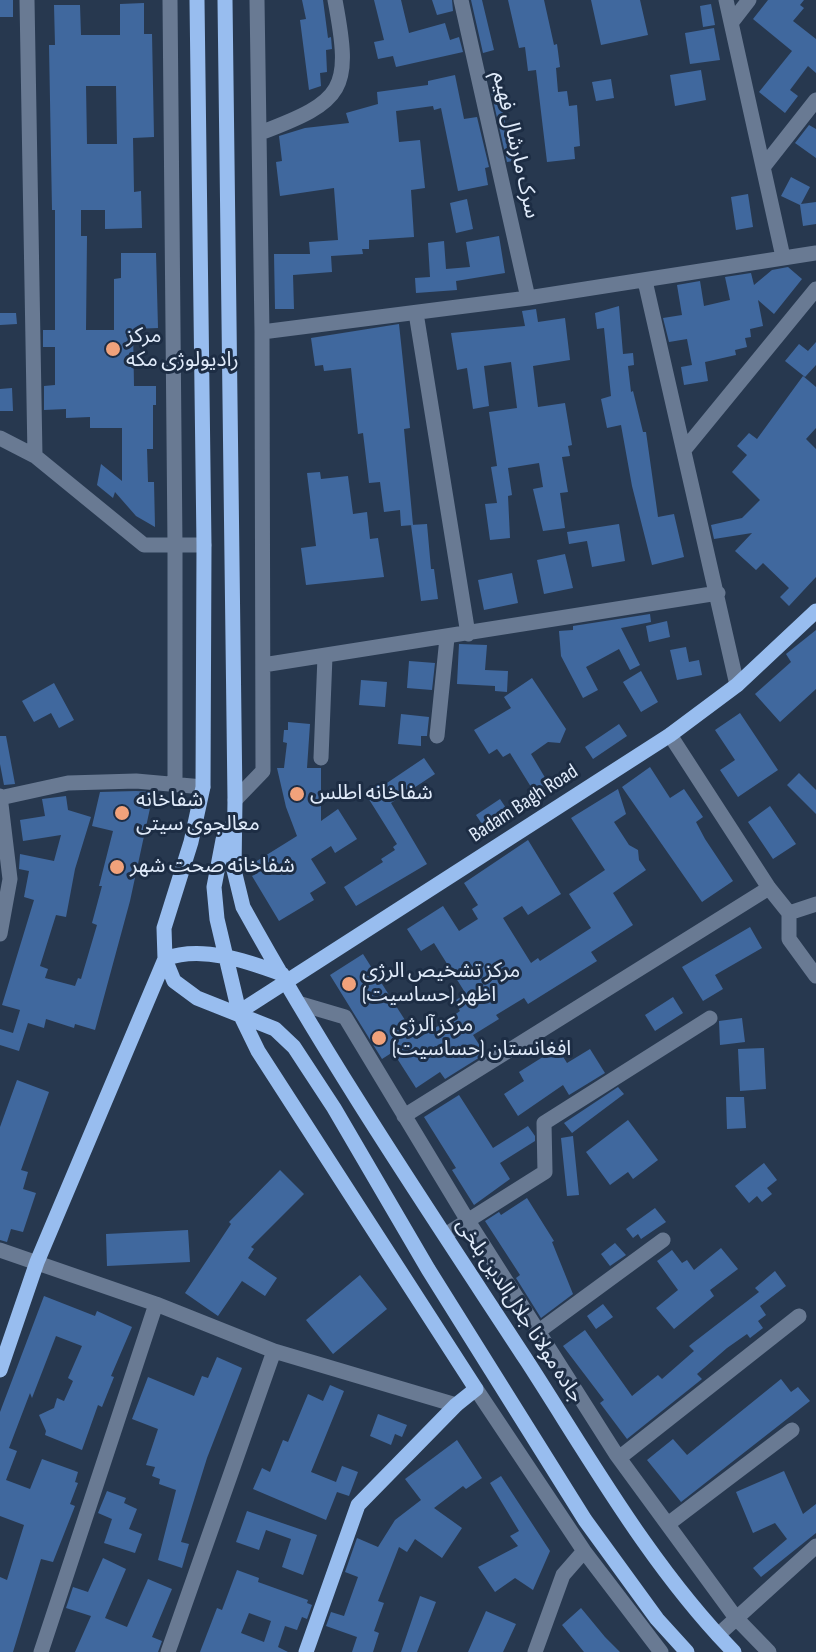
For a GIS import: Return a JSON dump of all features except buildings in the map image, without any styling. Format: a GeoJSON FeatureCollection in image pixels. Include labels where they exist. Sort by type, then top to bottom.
{"type":"FeatureCollection","features":[{"type":"Feature","properties":{"kind":"main road"},"geometry":{"type":"LineString","coordinates":[[197,0],[204,545],[203,787],[191,842],[164,928],[165,959],[174,981],[197,998],[239,1012],[275,1029],[294,1047],[334,1108],[434,1279],[579,1510],[657,1619],[687,1652]]}},
{"type":"Feature","properties":{"kind":"main road","name":"جاده مولانا جلال‌الدین بلخی"},"geometry":{"type":"LineString","coordinates":[[225,0],[236,800],[234,870],[243,907],[445,1235],[623,1509],[696,1612],[734,1652]]}},
{"type":"Feature","properties":{"kind":"main road","name":"Badam Bagh Road"},"geometry":{"type":"LineString","coordinates":[[239,1012],[284,977],[670,735],[737,685],[816,611]]}},
{"type":"Feature","properties":{"kind":"main road"},"geometry":{"type":"LineString","coordinates":[[235,822],[223,840],[214,887],[217,919],[239,1012],[258,1051],[476,1389],[456,1405],[358,1505],[306,1652]]}},
{"type":"Feature","properties":{"kind":"main road"},"geometry":{"type":"LineString","coordinates":[[165,959],[192,953],[228,959],[284,977]]}},
{"type":"Feature","properties":{"kind":"main road"},"geometry":{"type":"LineString","coordinates":[[0,1370],[37,1262],[165,959]]}},
{"type":"Feature","properties":{"kind":"street"},"geometry":{"type":"LineString","coordinates":[[27,0],[35,456]]}},
{"type":"Feature","properties":{"kind":"street"},"geometry":{"type":"LineString","coordinates":[[170,0],[176,546],[175,783]]}},
{"type":"Feature","properties":{"kind":"street"},"geometry":{"type":"LineString","coordinates":[[236,800],[263,771],[262,332],[257,0]]}},
{"type":"Feature","properties":{"kind":"street"},"geometry":{"type":"LineString","coordinates":[[260,133],[317,108],[337,87],[342,77],[344,56],[335,0]]}},
{"type":"Feature","properties":{"kind":"street","name":"سرک مارشال فهیم"},"geometry":{"type":"LineString","coordinates":[[461,0],[528,298]]}},
{"type":"Feature","properties":{"kind":"street"},"geometry":{"type":"LineString","coordinates":[[726,0],[783,257]]}},
{"type":"Feature","properties":{"kind":"street"},"geometry":{"type":"LineString","coordinates":[[732,22],[748,0]]}},
{"type":"Feature","properties":{"kind":"street"},"geometry":{"type":"LineString","coordinates":[[764,166],[816,100]]}},
{"type":"Feature","properties":{"kind":"street"},"geometry":{"type":"LineString","coordinates":[[262,332],[528,298],[816,253]]}},
{"type":"Feature","properties":{"kind":"street"},"geometry":{"type":"LineString","coordinates":[[645,281],[718,593],[737,685]]}},
{"type":"Feature","properties":{"kind":"street"},"geometry":{"type":"LineString","coordinates":[[684,450],[816,289]]}},
{"type":"Feature","properties":{"kind":"street"},"geometry":{"type":"LineString","coordinates":[[416,313],[468,634]]}},
{"type":"Feature","properties":{"kind":"street"},"geometry":{"type":"LineString","coordinates":[[0,438],[35,456],[144,545],[204,545]]}},
{"type":"Feature","properties":{"kind":"street"},"geometry":{"type":"LineString","coordinates":[[263,665],[447,638],[718,593]]}},
{"type":"Feature","properties":{"kind":"street"},"geometry":{"type":"LineString","coordinates":[[437,736],[447,638]]}},
{"type":"Feature","properties":{"kind":"street"},"geometry":{"type":"LineString","coordinates":[[321,758],[325,656]]}},
{"type":"Feature","properties":{"kind":"street"},"geometry":{"type":"LineString","coordinates":[[670,735],[769,888],[789,913],[789,939],[816,976]]}},
{"type":"Feature","properties":{"kind":"street"},"geometry":{"type":"LineString","coordinates":[[0,934],[10,879],[0,798],[68,783],[136,781],[203,787]]}},
{"type":"Feature","properties":{"kind":"street"},"geometry":{"type":"LineString","coordinates":[[404,1116],[769,888]]}},
{"type":"Feature","properties":{"kind":"street"},"geometry":{"type":"LineString","coordinates":[[789,913],[816,904]]}},
{"type":"Feature","properties":{"kind":"street"},"geometry":{"type":"LineString","coordinates":[[301,1004],[345,1017],[468,1221],[619,1458],[736,1618],[770,1652]]}},
{"type":"Feature","properties":{"kind":"street"},"geometry":{"type":"LineString","coordinates":[[445,1235],[545,1172],[544,1123],[710,1018]]}},
{"type":"Feature","properties":{"kind":"street"},"geometry":{"type":"LineString","coordinates":[[539,1331],[663,1240]]}},
{"type":"Feature","properties":{"kind":"street"},"geometry":{"type":"LineString","coordinates":[[0,1250],[156,1304],[274,1351],[456,1405]]}},
{"type":"Feature","properties":{"kind":"street"},"geometry":{"type":"LineString","coordinates":[[40,1652],[156,1304]]}},
{"type":"Feature","properties":{"kind":"street"},"geometry":{"type":"LineString","coordinates":[[619,1458],[799,1316]]}},
{"type":"Feature","properties":{"kind":"street"},"geometry":{"type":"LineString","coordinates":[[168,1652],[274,1351]]}},
{"type":"Feature","properties":{"kind":"street"},"geometry":{"type":"LineString","coordinates":[[476,1389],[584,1551],[661,1652]]}},
{"type":"Feature","properties":{"kind":"street"},"geometry":{"type":"LineString","coordinates":[[668,1524],[792,1430]]}},
{"type":"Feature","properties":{"kind":"street"},"geometry":{"type":"LineString","coordinates":[[718,1635],[816,1546]]}},
{"type":"Feature","properties":{"kind":"street"},"geometry":{"type":"LineString","coordinates":[[536,1652],[563,1575],[584,1551]]}},
{"type":"Feature","properties":{"kind":"place","name":"مرکز رادیولوژی مکه"},"geometry":{"type":"Point","coordinates":[113,349]}},
{"type":"Feature","properties":{"kind":"place","name":"شفاخانه اطلس"},"geometry":{"type":"Point","coordinates":[297,794]}},
{"type":"Feature","properties":{"kind":"place","name":"شفاخانه معالجوی سیتی"},"geometry":{"type":"Point","coordinates":[122,813]}},
{"type":"Feature","properties":{"kind":"place","name":"شفاخانه صحت شهر"},"geometry":{"type":"Point","coordinates":[117,867]}},
{"type":"Feature","properties":{"kind":"place","name":"مرکز تشخیص الرژی (حساسیت) اظهر"},"geometry":{"type":"Point","coordinates":[349,984]}},
{"type":"Feature","properties":{"kind":"place","name":"مرکز آلرژی (حساسیت) افغانستان"},"geometry":{"type":"Point","coordinates":[379,1038]}}]}
